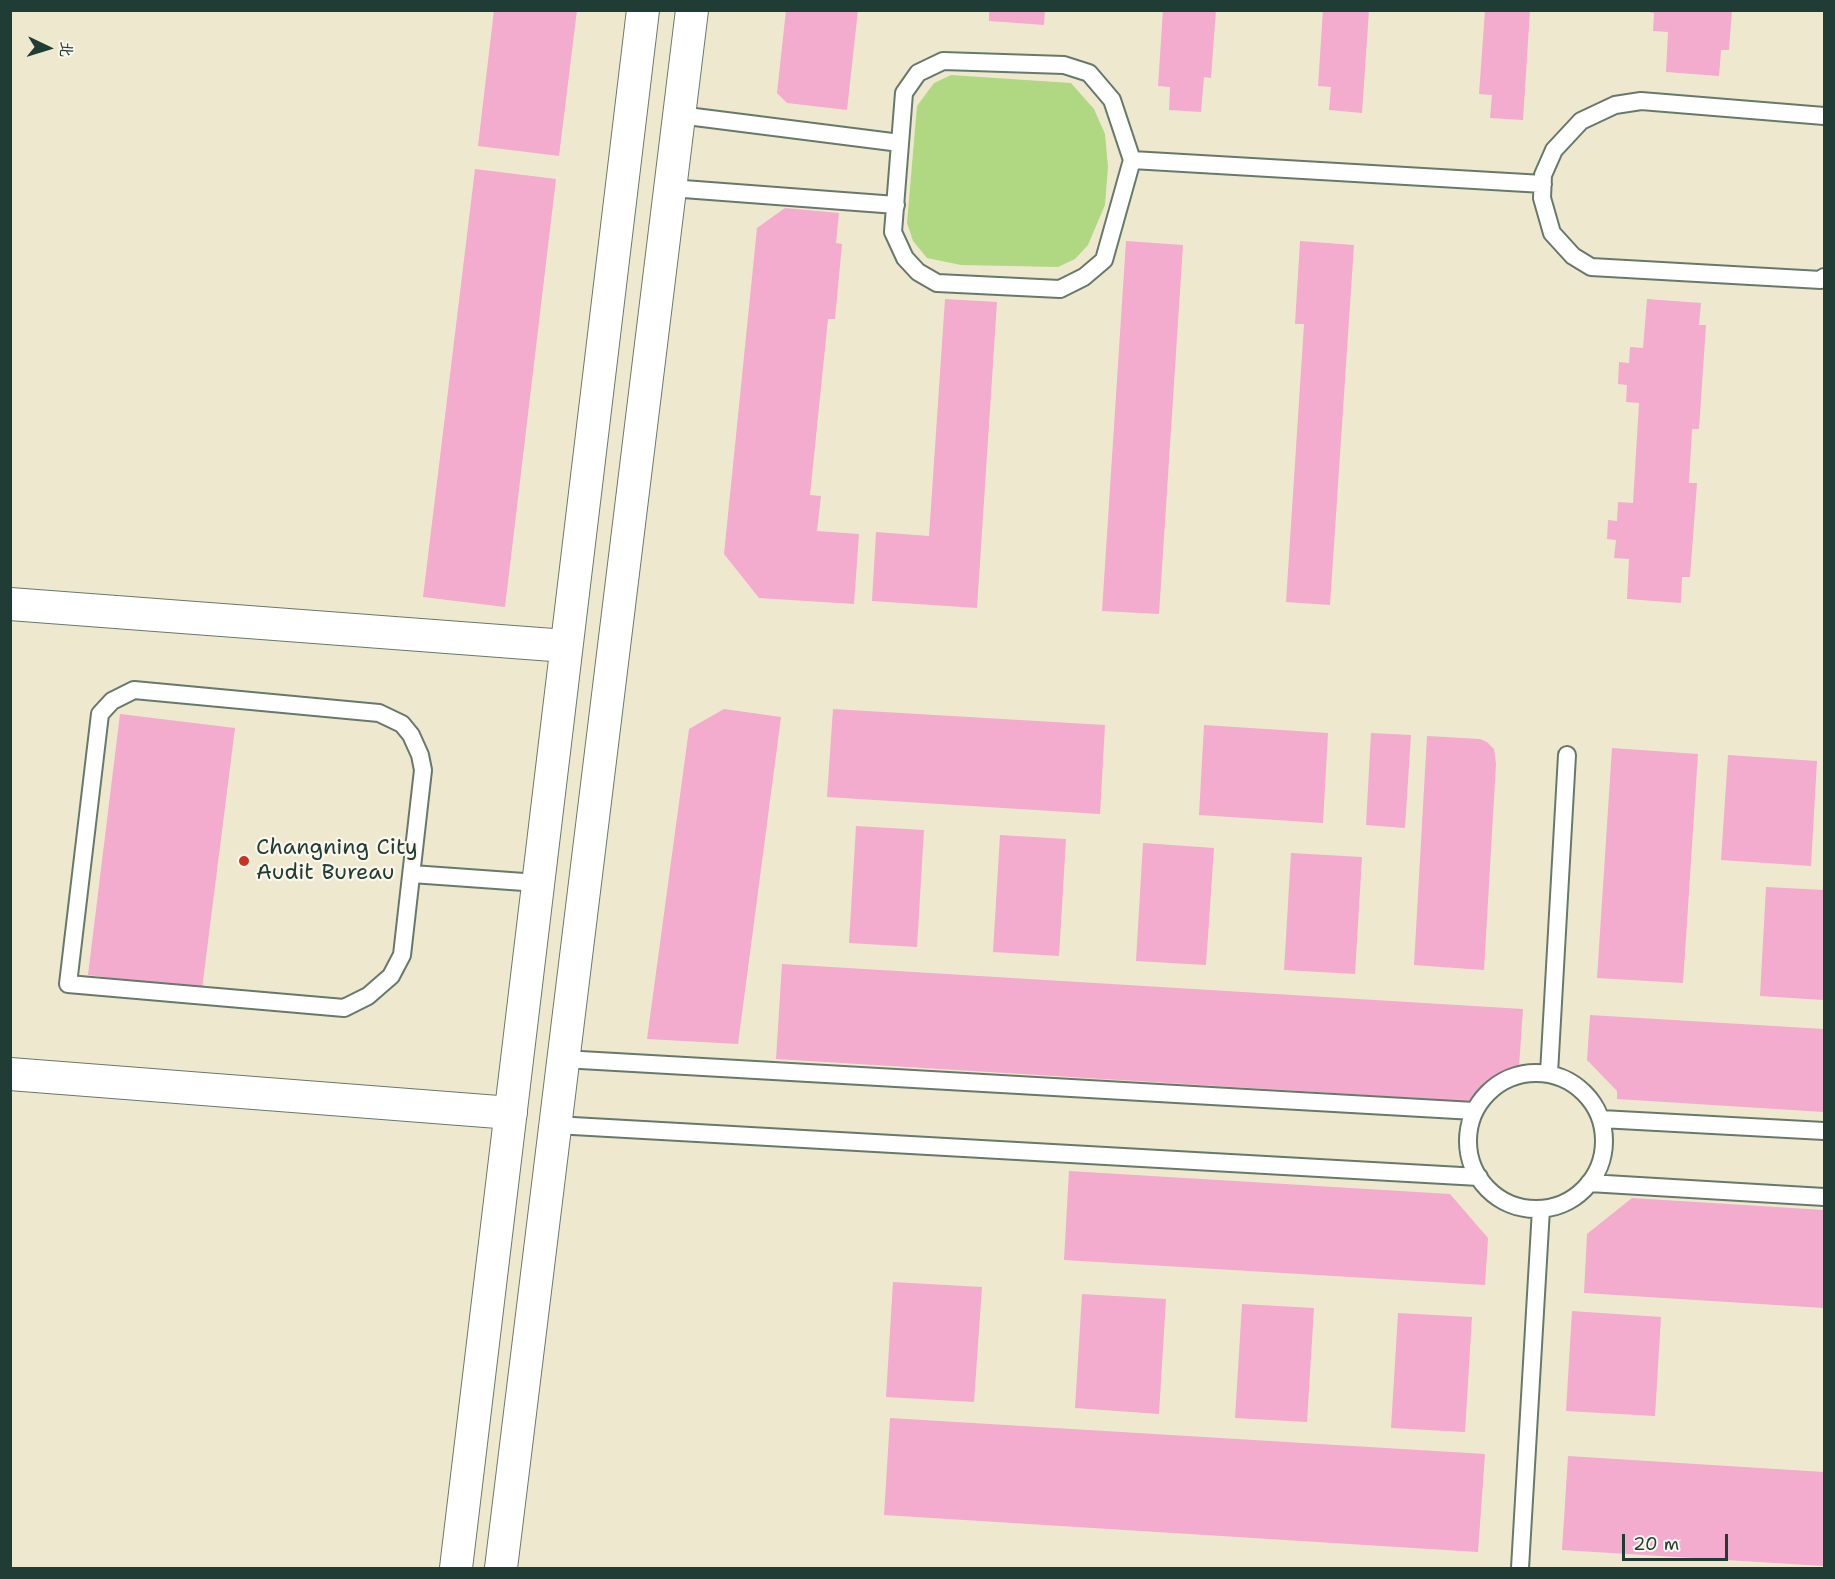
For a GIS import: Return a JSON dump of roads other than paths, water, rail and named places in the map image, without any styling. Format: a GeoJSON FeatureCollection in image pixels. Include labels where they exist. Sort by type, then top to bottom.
{"type":"FeatureCollection","features":[{"type":"Feature","properties":{"kind":"street"},"geometry":{"type":"LineString","coordinates":[[456,1569],[643,10]]}},
{"type":"Feature","properties":{"kind":"street"},"geometry":{"type":"LineString","coordinates":[[501,1569],[692,10]]}},
{"type":"Feature","properties":{"kind":"street"},"geometry":{"type":"LineString","coordinates":[[10,604],[566,646]]}},
{"type":"Feature","properties":{"kind":"street"},"geometry":{"type":"LineString","coordinates":[[10,1074],[511,1113]]}},
{"type":"Feature","properties":{"kind":"lane"},"geometry":{"type":"LineString","coordinates":[[944,61],[1064,65],[1089,74],[1112,100],[1132,160],[1104,260],[1084,277],[1060,289],[937,283],[918,272],[905,258],[893,232],[904,93],[918,73],[944,61]]}},
{"type":"Feature","properties":{"kind":"lane"},"geometry":{"type":"LineString","coordinates":[[1824,116],[1641,101],[1615,105],[1581,121],[1554,150],[1543,175],[1542,198],[1552,233],[1573,256],[1591,267],[1821,280],[1824,277]]}},
{"type":"Feature","properties":{"kind":"lane"},"geometry":{"type":"LineString","coordinates":[[679,116],[900,143]]}},
{"type":"Feature","properties":{"kind":"lane"},"geometry":{"type":"LineString","coordinates":[[1132,160],[1543,184]]}},
{"type":"Feature","properties":{"kind":"lane"},"geometry":{"type":"LineString","coordinates":[[670,188],[896,205]]}},
{"type":"Feature","properties":{"kind":"lane"},"geometry":{"type":"LineString","coordinates":[[134,690],[379,713],[402,724],[411,735],[420,755],[423,770],[412,874],[402,955],[391,976],[368,996],[344,1008],[68,984],[100,714],[112,701],[134,690]]}},
{"type":"Feature","properties":{"kind":"lane"},"geometry":{"type":"LineString","coordinates":[[1549,1073],[1567,755]]}},
{"type":"Feature","properties":{"kind":"lane"},"geometry":{"type":"LineString","coordinates":[[412,874],[538,883]]}},
{"type":"Feature","properties":{"kind":"lane"},"geometry":{"type":"LineString","coordinates":[[563,1059],[1474,1111]]}},
{"type":"Feature","properties":{"kind":"lane"},"geometry":{"type":"LineString","coordinates":[[1531,1072],[1549,1073],[1566,1079],[1581,1089],[1592,1102],[1601,1119],[1604,1135],[1603,1152],[1598,1168],[1589,1183],[1576,1196],[1559,1205],[1541,1209],[1522,1208],[1505,1202],[1490,1191],[1479,1177],[1469,1156],[1468,1133],[1474,1111],[1484,1096],[1497,1084],[1513,1076],[1531,1072]]}},
{"type":"Feature","properties":{"kind":"lane"},"geometry":{"type":"LineString","coordinates":[[1601,1119],[1824,1131]]}},
{"type":"Feature","properties":{"kind":"lane"},"geometry":{"type":"LineString","coordinates":[[555,1125],[1479,1177]]}},
{"type":"Feature","properties":{"kind":"lane"},"geometry":{"type":"LineString","coordinates":[[1589,1183],[1824,1197]]}},
{"type":"Feature","properties":{"kind":"lane"},"geometry":{"type":"LineString","coordinates":[[1520,1569],[1541,1209]]}},
{"type":"Feature","properties":{"kind":"place","name":"Changning City Audit Bureau"},"geometry":{"type":"Point","coordinates":[244,861]}}]}
